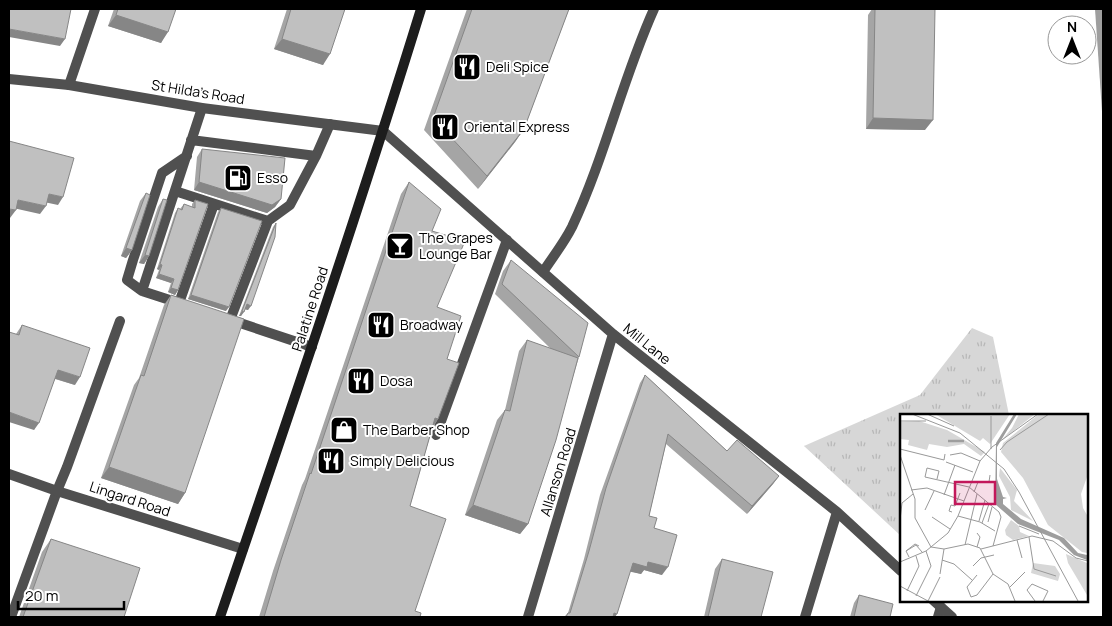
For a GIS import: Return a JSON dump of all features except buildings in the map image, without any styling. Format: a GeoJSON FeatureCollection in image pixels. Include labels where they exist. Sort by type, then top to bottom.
{"type":"FeatureCollection","features":[{"type":"Feature","properties":{"kind":"main road","name":"Palatine Road"},"geometry":{"type":"LineString","coordinates":[[220,617],[312,346],[421,9]]}},
{"type":"Feature","properties":{"kind":"street"},"geometry":{"type":"LineString","coordinates":[[69,86],[95,9]]}},
{"type":"Feature","properties":{"kind":"street"},"geometry":{"type":"LineString","coordinates":[[543,272],[571,229],[582,203],[641,37],[654,9]]}},
{"type":"Feature","properties":{"kind":"street","name":"St Hilda's Road"},"geometry":{"type":"LineString","coordinates":[[9,79],[69,86],[202,108],[383,131]]}},
{"type":"Feature","properties":{"kind":"street"},"geometry":{"type":"LineString","coordinates":[[142,291],[202,108]]}},
{"type":"Feature","properties":{"kind":"street"},"geometry":{"type":"LineString","coordinates":[[312,346],[226,318],[268,221],[290,205],[316,156],[330,124]]}},
{"type":"Feature","properties":{"kind":"street","name":"Mill Lane"},"geometry":{"type":"LineString","coordinates":[[383,131],[613,334],[836,512],[900,569]]}},
{"type":"Feature","properties":{"kind":"street"},"geometry":{"type":"LineString","coordinates":[[192,140],[316,156]]}},
{"type":"Feature","properties":{"kind":"street"},"geometry":{"type":"LineString","coordinates":[[186,156],[162,173],[127,280],[142,291],[183,304],[214,204]]}},
{"type":"Feature","properties":{"kind":"street"},"geometry":{"type":"LineString","coordinates":[[175,191],[268,221]]}},
{"type":"Feature","properties":{"kind":"street"},"geometry":{"type":"LineString","coordinates":[[436,435],[507,240]]}},
{"type":"Feature","properties":{"kind":"street"},"geometry":{"type":"LineString","coordinates":[[11,617],[120,320]]}},
{"type":"Feature","properties":{"kind":"street","name":"Allanson Road"},"geometry":{"type":"LineString","coordinates":[[528,617],[613,334]]}},
{"type":"Feature","properties":{"kind":"street","name":"Lingard Road"},"geometry":{"type":"LineString","coordinates":[[9,474],[57,491],[243,549]]}},
{"type":"Feature","properties":{"kind":"street"},"geometry":{"type":"LineString","coordinates":[[806,617],[836,512]]}},
{"type":"Feature","properties":{"kind":"street"},"geometry":{"type":"LineString","coordinates":[[937,608],[952,617]]}},
{"type":"Feature","properties":{"kind":"green space"},"geometry":{"type":"Polygon","coordinates":[[[972,328],[993,337],[1009,414],[900,414],[900,535],[804,446],[920,395],[972,328]]]}},
{"type":"Feature","properties":{"kind":"shaded area"},"geometry":{"type":"Polygon","coordinates":[[[1095,9],[1103,9],[1103,126],[1097,15],[1095,15],[1095,9]]]}},
{"type":"Feature","properties":{"kind":"place","name":"Deli Spice"},"geometry":{"type":"Point","coordinates":[467,67]}},
{"type":"Feature","properties":{"kind":"place","name":"Oriental Express"},"geometry":{"type":"Point","coordinates":[445,127]}},
{"type":"Feature","properties":{"kind":"place","name":"Esso"},"geometry":{"type":"Point","coordinates":[238,178]}},
{"type":"Feature","properties":{"kind":"place","name":"The Grapes Lounge Bar"},"geometry":{"type":"Point","coordinates":[400,246]}},
{"type":"Feature","properties":{"kind":"place","name":"Broadway"},"geometry":{"type":"Point","coordinates":[381,325]}},
{"type":"Feature","properties":{"kind":"place","name":"Dosa"},"geometry":{"type":"Point","coordinates":[361,381]}},
{"type":"Feature","properties":{"kind":"place","name":"The Barber Shop"},"geometry":{"type":"Point","coordinates":[344,430]}},
{"type":"Feature","properties":{"kind":"place","name":"Simply Delicious"},"geometry":{"type":"Point","coordinates":[331,461]}}]}
